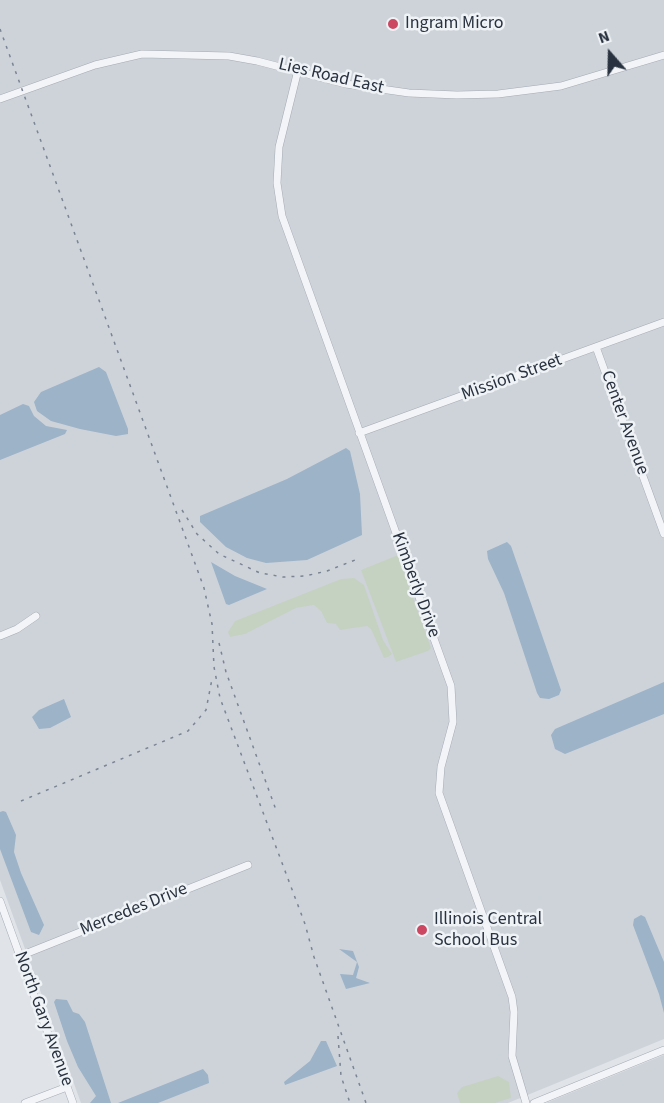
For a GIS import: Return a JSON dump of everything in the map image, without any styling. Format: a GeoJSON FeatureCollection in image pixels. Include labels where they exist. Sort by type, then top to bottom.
{"type":"FeatureCollection","features":[{"type":"Feature","properties":{"kind":"street","name":"Lies Road East"},"geometry":{"type":"LineString","coordinates":[[0,99],[95,65],[142,54],[229,56],[298,70],[346,84],[383,90],[468,95],[561,86],[664,55]]}},
{"type":"Feature","properties":{"kind":"street","name":"Kimberly Drive"},"geometry":{"type":"LineString","coordinates":[[298,70],[279,147],[279,198],[291,245],[451,686],[453,722],[441,767],[439,793],[512,997],[514,1016],[512,1056],[526,1103]]}},
{"type":"Feature","properties":{"kind":"street","name":"Mission Street"},"geometry":{"type":"LineString","coordinates":[[359,433],[664,322]]}},
{"type":"Feature","properties":{"kind":"street","name":"Center Avenue"},"geometry":{"type":"LineString","coordinates":[[596,347],[664,534]]}},
{"type":"Feature","properties":{"kind":"street"},"geometry":{"type":"LineString","coordinates":[[0,636],[17,629],[36,616]]}},
{"type":"Feature","properties":{"kind":"street","name":"Mercedes Drive"},"geometry":{"type":"LineString","coordinates":[[20,956],[248,865]]}},
{"type":"Feature","properties":{"kind":"street","name":"North Gary Avenue"},"geometry":{"type":"LineString","coordinates":[[0,901],[73,1103]]}},
{"type":"Feature","properties":{"kind":"street"},"geometry":{"type":"LineString","coordinates":[[534,1103],[664,1050]]}},
{"type":"Feature","properties":{"kind":"street"},"geometry":{"type":"LineString","coordinates":[[24,1103],[67,1087]]}},
{"type":"Feature","properties":{"kind":"shaded area"},"geometry":{"type":"Polygon","coordinates":[[[0,0],[664,0],[664,1039],[508,1103],[81,1103],[0,880],[0,0]]]}},
{"type":"Feature","properties":{"kind":"shaded area"},"geometry":{"type":"Polygon","coordinates":[[[664,1055],[664,1103],[546,1103],[664,1055]]]}},
{"type":"Feature","properties":{"kind":"green space"},"geometry":{"type":"Polygon","coordinates":[[[398,555],[431,648],[396,662],[361,570],[398,555]]]}},
{"type":"Feature","properties":{"kind":"green space"},"geometry":{"type":"Polygon","coordinates":[[[354,578],[364,585],[383,640],[392,654],[388,657],[384,658],[371,629],[367,626],[340,630],[336,624],[327,623],[321,611],[314,605],[296,608],[245,634],[230,637],[228,632],[235,621],[341,579],[354,578]]]}},
{"type":"Feature","properties":{"kind":"green space"},"geometry":{"type":"Polygon","coordinates":[[[498,1076],[509,1082],[511,1098],[495,1103],[460,1103],[457,1093],[462,1087],[498,1076]]]}},
{"type":"Feature","properties":{"kind":"water"},"geometry":{"type":"Polygon","coordinates":[[[99,367],[106,372],[128,434],[116,436],[80,429],[51,421],[37,411],[34,402],[41,392],[99,367]]]}},
{"type":"Feature","properties":{"kind":"water"},"geometry":{"type":"Polygon","coordinates":[[[23,404],[29,406],[34,416],[46,426],[67,430],[65,434],[0,460],[0,415],[23,404]]]}},
{"type":"Feature","properties":{"kind":"water"},"geometry":{"type":"Polygon","coordinates":[[[346,448],[350,451],[360,494],[362,535],[307,560],[266,563],[247,558],[226,547],[200,522],[200,516],[287,479],[346,448]]]}},
{"type":"Feature","properties":{"kind":"water"},"geometry":{"type":"Polygon","coordinates":[[[507,542],[511,546],[561,690],[559,695],[549,699],[540,698],[537,693],[504,593],[488,559],[487,551],[507,542]]]}},
{"type":"Feature","properties":{"kind":"water"},"geometry":{"type":"Polygon","coordinates":[[[211,562],[235,576],[267,589],[229,605],[226,604],[211,562]]]}},
{"type":"Feature","properties":{"kind":"water"},"geometry":{"type":"Polygon","coordinates":[[[664,682],[664,714],[565,754],[555,749],[551,735],[555,729],[664,682]]]}},
{"type":"Feature","properties":{"kind":"water"},"geometry":{"type":"Polygon","coordinates":[[[64,699],[71,717],[50,728],[39,729],[32,717],[39,710],[64,699]]]}},
{"type":"Feature","properties":{"kind":"water"},"geometry":{"type":"Polygon","coordinates":[[[0,812],[6,812],[16,835],[14,852],[44,925],[39,935],[31,932],[0,849],[0,812]]]}},
{"type":"Feature","properties":{"kind":"water"},"geometry":{"type":"Polygon","coordinates":[[[641,915],[645,917],[664,962],[664,1013],[633,925],[634,919],[641,915]]]}},
{"type":"Feature","properties":{"kind":"water"},"geometry":{"type":"Polygon","coordinates":[[[339,949],[353,951],[359,967],[356,978],[370,983],[346,989],[340,974],[353,975],[357,962],[339,949]]]}},
{"type":"Feature","properties":{"kind":"water"},"geometry":{"type":"Polygon","coordinates":[[[56,999],[67,1000],[73,1012],[79,1014],[85,1022],[111,1103],[90,1103],[96,1096],[78,1067],[67,1041],[54,1002],[56,999]]]}},
{"type":"Feature","properties":{"kind":"water"},"geometry":{"type":"Polygon","coordinates":[[[321,1041],[326,1041],[337,1066],[285,1085],[284,1082],[310,1061],[321,1041]]]}},
{"type":"Feature","properties":{"kind":"water"},"geometry":{"type":"Polygon","coordinates":[[[203,1069],[208,1075],[209,1083],[158,1103],[118,1103],[203,1069]]]}},
{"type":"Feature","properties":{"kind":"railway"},"geometry":{"type":"LineString","coordinates":[[0,29],[204,588],[212,624],[214,667],[220,698],[305,924],[314,957],[366,1103]]}},
{"type":"Feature","properties":{"kind":"railway"},"geometry":{"type":"LineString","coordinates":[[182,510],[197,534],[219,554],[260,573],[283,577],[305,576],[327,571],[355,560]]}},
{"type":"Feature","properties":{"kind":"railway"},"geometry":{"type":"LineString","coordinates":[[219,643],[226,672],[276,810]]}},
{"type":"Feature","properties":{"kind":"railway"},"geometry":{"type":"LineString","coordinates":[[21,801],[188,731],[206,710],[212,679]]}},
{"type":"Feature","properties":{"kind":"railway"},"geometry":{"type":"LineString","coordinates":[[338,1036],[341,1076],[350,1103]]}},
{"type":"Feature","properties":{"kind":"place","name":"Ingram Micro"},"geometry":{"type":"Point","coordinates":[393,24]}},
{"type":"Feature","properties":{"kind":"place","name":"Illinois Central School Bus"},"geometry":{"type":"Point","coordinates":[422,930]}}]}
